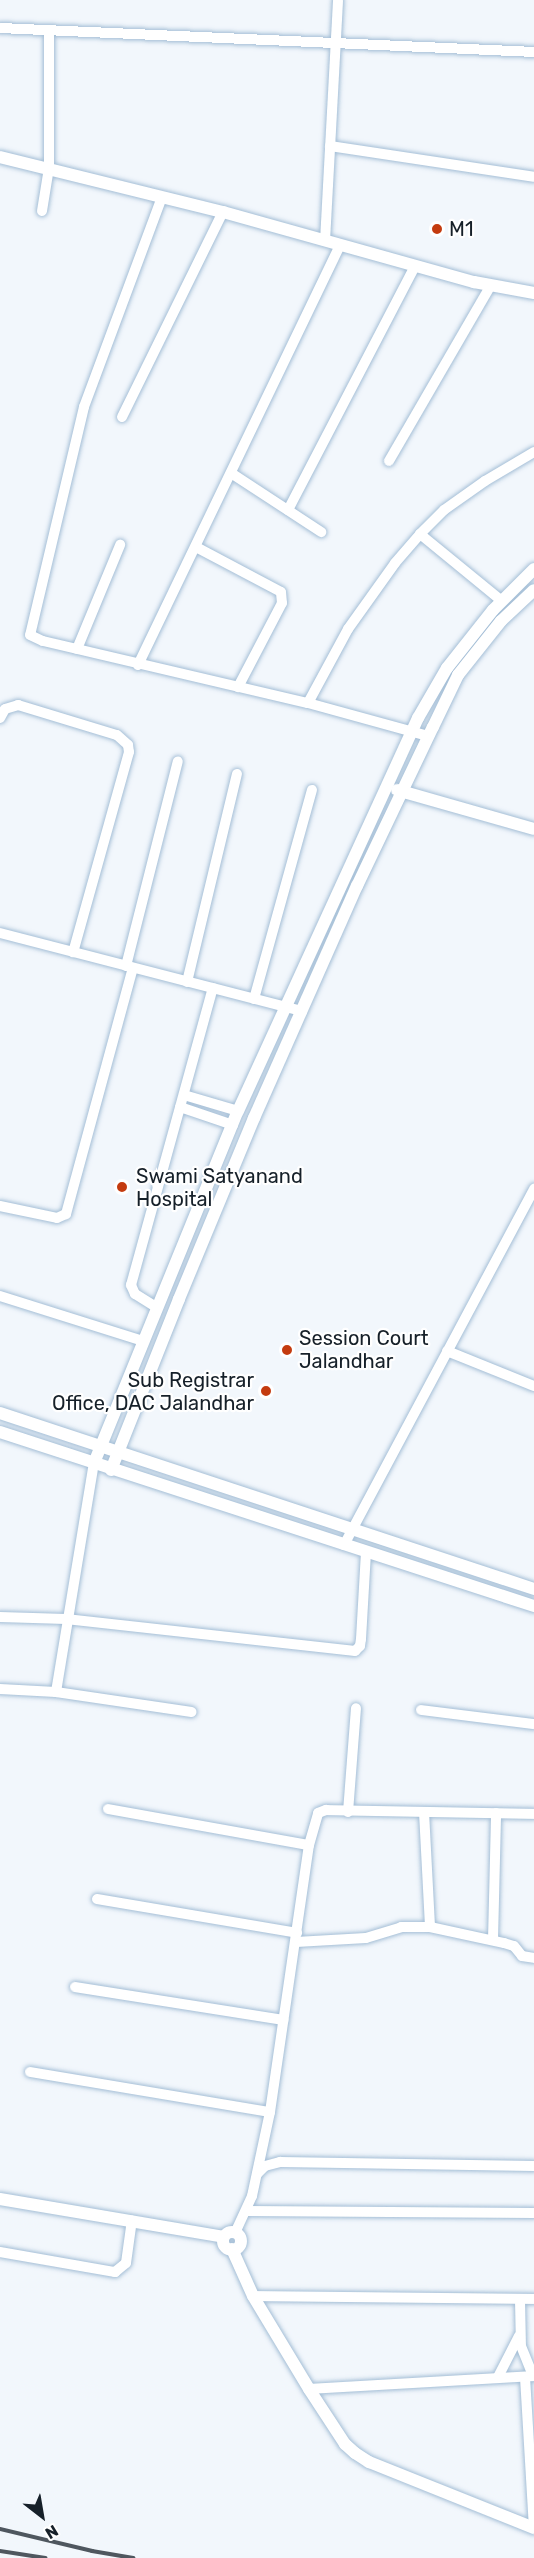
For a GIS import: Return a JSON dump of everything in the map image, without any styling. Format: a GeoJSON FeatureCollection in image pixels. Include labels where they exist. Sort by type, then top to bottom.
{"type":"FeatureCollection","features":[{"type":"Feature","properties":{"kind":"street"},"geometry":{"type":"LineString","coordinates":[[324,241],[338,0]]}},
{"type":"Feature","properties":{"kind":"street"},"geometry":{"type":"LineString","coordinates":[[0,28],[534,52]]}},
{"type":"Feature","properties":{"kind":"street"},"geometry":{"type":"LineString","coordinates":[[42,210],[49,168],[49,30]]}},
{"type":"Feature","properties":{"kind":"street"},"geometry":{"type":"LineString","coordinates":[[330,146],[534,177]]}},
{"type":"Feature","properties":{"kind":"street"},"geometry":{"type":"LineString","coordinates":[[0,158],[49,168],[223,212],[415,266],[534,294]]}},
{"type":"Feature","properties":{"kind":"street"},"geometry":{"type":"LineString","coordinates":[[162,197],[84,407],[30,635],[77,650],[309,703],[428,736]]}},
{"type":"Feature","properties":{"kind":"street"},"geometry":{"type":"LineString","coordinates":[[122,417],[223,212]]}},
{"type":"Feature","properties":{"kind":"street"},"geometry":{"type":"LineString","coordinates":[[138,665],[340,246]]}},
{"type":"Feature","properties":{"kind":"street"},"geometry":{"type":"LineString","coordinates":[[288,510],[415,266]]}},
{"type":"Feature","properties":{"kind":"street"},"geometry":{"type":"LineString","coordinates":[[389,461],[491,285]]}},
{"type":"Feature","properties":{"kind":"street"},"geometry":{"type":"LineString","coordinates":[[309,703],[348,629],[395,563],[420,534],[444,510],[485,481],[534,452]]}},
{"type":"Feature","properties":{"kind":"street"},"geometry":{"type":"LineString","coordinates":[[231,473],[321,532]]}},
{"type":"Feature","properties":{"kind":"street"},"geometry":{"type":"LineString","coordinates":[[420,534],[502,601]]}},
{"type":"Feature","properties":{"kind":"street"},"geometry":{"type":"LineString","coordinates":[[77,650],[120,545]]}},
{"type":"Feature","properties":{"kind":"street"},"geometry":{"type":"LineString","coordinates":[[196,547],[281,592],[282,603],[238,687]]}},
{"type":"Feature","properties":{"kind":"street"},"geometry":{"type":"LineString","coordinates":[[56,1692],[66,1619],[94,1463],[232,1125],[412,732],[447,668],[502,601],[534,569]]}},
{"type":"Feature","properties":{"kind":"street"},"geometry":{"type":"LineString","coordinates":[[111,1470],[196,1257],[303,1011],[428,736],[458,675],[501,621],[534,590]]}},
{"type":"Feature","properties":{"kind":"street"},"geometry":{"type":"LineString","coordinates":[[0,718],[5,709],[18,705],[117,735],[128,745],[129,752],[73,952]]}},
{"type":"Feature","properties":{"kind":"street"},"geometry":{"type":"LineString","coordinates":[[0,1206],[57,1218],[66,1214],[129,967],[178,761]]}},
{"type":"Feature","properties":{"kind":"street"},"geometry":{"type":"LineString","coordinates":[[187,982],[237,774]]}},
{"type":"Feature","properties":{"kind":"street"},"geometry":{"type":"LineString","coordinates":[[386,787],[534,829]]}},
{"type":"Feature","properties":{"kind":"street"},"geometry":{"type":"LineString","coordinates":[[254,999],[312,790]]}},
{"type":"Feature","properties":{"kind":"street"},"geometry":{"type":"LineString","coordinates":[[0,933],[303,1011]]}},
{"type":"Feature","properties":{"kind":"street"},"geometry":{"type":"LineString","coordinates":[[156,1307],[135,1294],[131,1284],[213,988]]}},
{"type":"Feature","properties":{"kind":"street"},"geometry":{"type":"LineString","coordinates":[[184,1095],[238,1112]]}},
{"type":"Feature","properties":{"kind":"street"},"geometry":{"type":"LineString","coordinates":[[180,1107],[232,1125]]}},
{"type":"Feature","properties":{"kind":"street"},"geometry":{"type":"LineString","coordinates":[[344,1545],[533,1195]]}},
{"type":"Feature","properties":{"kind":"street"},"geometry":{"type":"LineString","coordinates":[[182,1250],[196,1257]]}},
{"type":"Feature","properties":{"kind":"street"},"geometry":{"type":"LineString","coordinates":[[0,1296],[143,1341]]}},
{"type":"Feature","properties":{"kind":"street"},"geometry":{"type":"LineString","coordinates":[[447,1351],[534,1386]]}},
{"type":"Feature","properties":{"kind":"street"},"geometry":{"type":"LineString","coordinates":[[0,1413],[534,1589]]}},
{"type":"Feature","properties":{"kind":"street"},"geometry":{"type":"LineString","coordinates":[[0,1432],[534,1606]]}},
{"type":"Feature","properties":{"kind":"street"},"geometry":{"type":"LineString","coordinates":[[0,1617],[66,1619],[355,1651],[360,1646],[361,1639],[366,1552]]}},
{"type":"Feature","properties":{"kind":"street"},"geometry":{"type":"LineString","coordinates":[[0,1689],[56,1692],[192,1712]]}},
{"type":"Feature","properties":{"kind":"street"},"geometry":{"type":"LineString","coordinates":[[348,1812],[356,1707]]}},
{"type":"Feature","properties":{"kind":"street"},"geometry":{"type":"LineString","coordinates":[[421,1710],[534,1724]]}},
{"type":"Feature","properties":{"kind":"street"},"geometry":{"type":"LineString","coordinates":[[108,1809],[309,1845]]}},
{"type":"Feature","properties":{"kind":"street"},"geometry":{"type":"LineString","coordinates":[[520,2300],[519,2336],[522,2355],[531,2376],[534,2528],[362,2457],[345,2444],[253,2296],[232,2249],[225,2245],[246,2211],[257,2174],[270,2112],[309,1845],[318,1813],[326,1810],[534,1814]]}},
{"type":"Feature","properties":{"kind":"street"},"geometry":{"type":"LineString","coordinates":[[424,1812],[430,1927]]}},
{"type":"Feature","properties":{"kind":"street"},"geometry":{"type":"LineString","coordinates":[[493,1940],[496,1814]]}},
{"type":"Feature","properties":{"kind":"street"},"geometry":{"type":"LineString","coordinates":[[97,1899],[296,1938],[366,1938],[401,1927],[430,1927],[514,1946],[522,1956],[534,1958]]}},
{"type":"Feature","properties":{"kind":"street"},"geometry":{"type":"LineString","coordinates":[[75,1987],[283,2020]]}},
{"type":"Feature","properties":{"kind":"street"},"geometry":{"type":"LineString","coordinates":[[30,2072],[270,2112]]}},
{"type":"Feature","properties":{"kind":"street"},"geometry":{"type":"LineString","coordinates":[[257,2174],[265,2166],[280,2162],[534,2166]]}},
{"type":"Feature","properties":{"kind":"street"},"geometry":{"type":"LineString","coordinates":[[0,2199],[230,2235]]}},
{"type":"Feature","properties":{"kind":"street"},"geometry":{"type":"LineString","coordinates":[[246,2211],[534,2213]]}},
{"type":"Feature","properties":{"kind":"street"},"geometry":{"type":"LineString","coordinates":[[0,2252],[115,2271],[126,2263],[132,2220]]}},
{"type":"Feature","properties":{"kind":"street"},"geometry":{"type":"LineString","coordinates":[[253,2296],[534,2299]]}},
{"type":"Feature","properties":{"kind":"street"},"geometry":{"type":"LineString","coordinates":[[498,2377],[519,2336]]}},
{"type":"Feature","properties":{"kind":"street"},"geometry":{"type":"LineString","coordinates":[[309,2389],[531,2376]]}},
{"type":"Feature","properties":{"kind":"railway"},"geometry":{"type":"LineString","coordinates":[[0,2529],[92,2551],[133,2558]]}},
{"type":"Feature","properties":{"kind":"railway"},"geometry":{"type":"LineString","coordinates":[[0,2551],[45,2558]]}},
{"type":"Feature","properties":{"kind":"place","name":"M1"},"geometry":{"type":"Point","coordinates":[437,229]}},
{"type":"Feature","properties":{"kind":"place","name":"Swami Satyanand Hospital"},"geometry":{"type":"Point","coordinates":[122,1187]}},
{"type":"Feature","properties":{"kind":"place","name":"Session Court Jalandhar"},"geometry":{"type":"Point","coordinates":[287,1350]}},
{"type":"Feature","properties":{"kind":"place","name":"Sub Registrar Office, DAC Jalandhar"},"geometry":{"type":"Point","coordinates":[266,1391]}}]}
